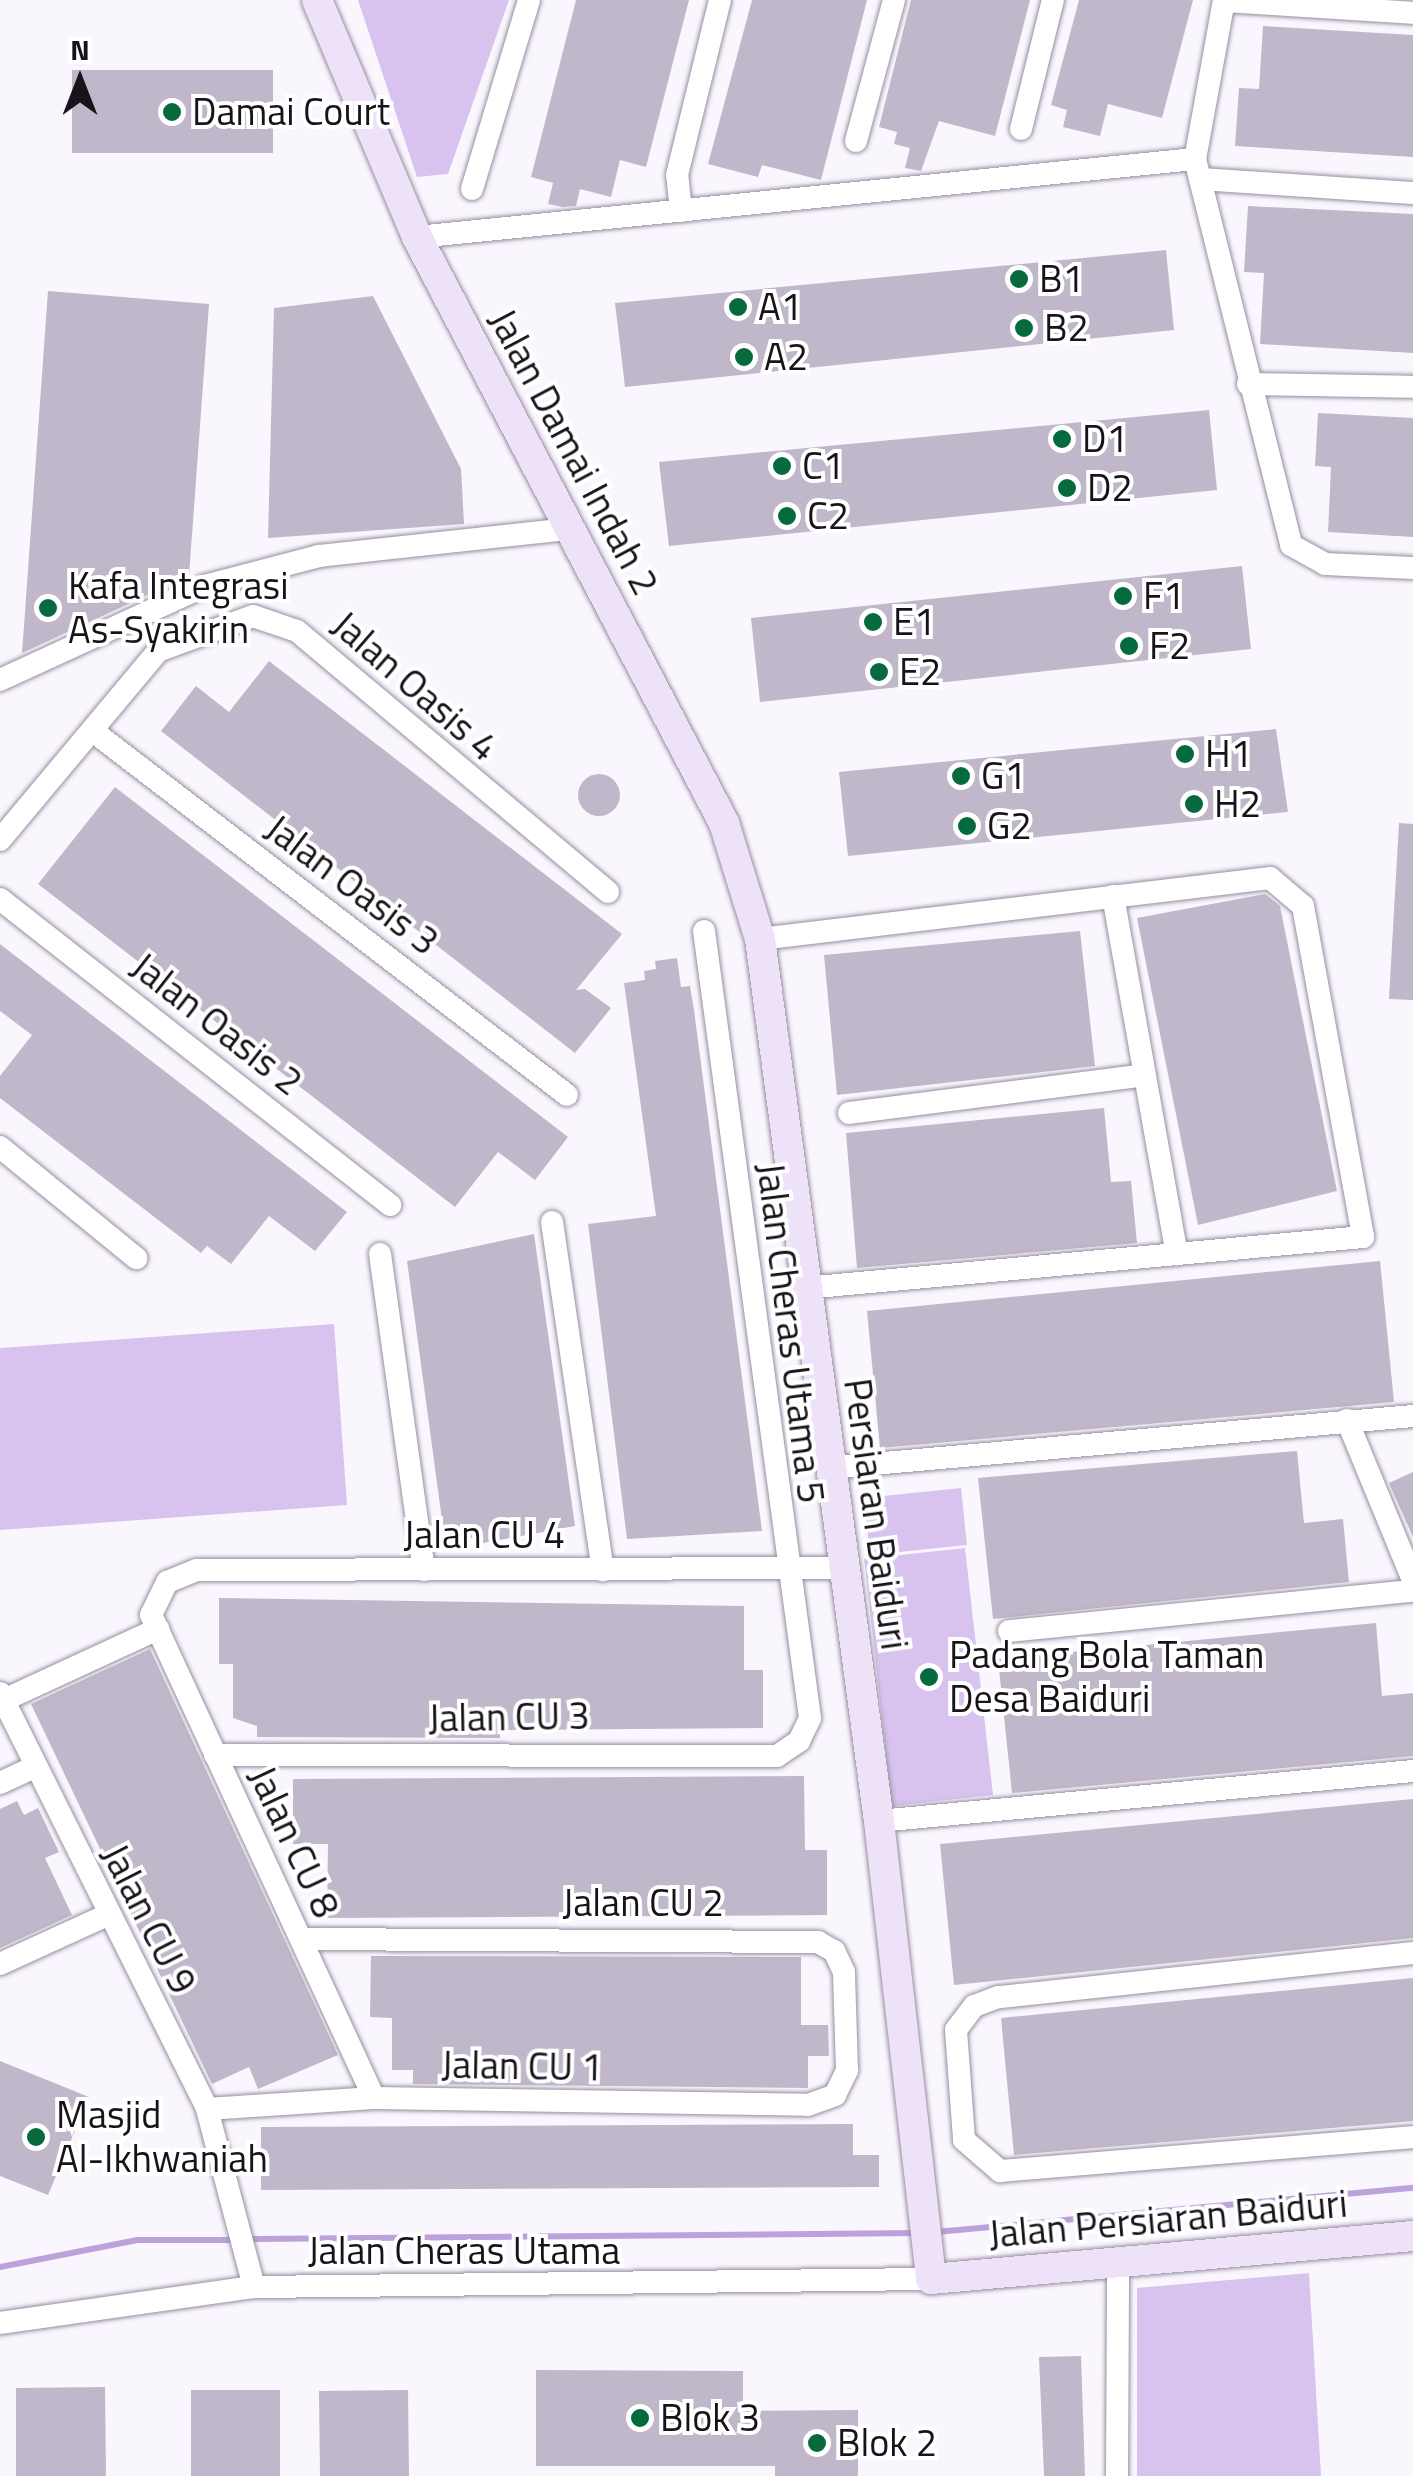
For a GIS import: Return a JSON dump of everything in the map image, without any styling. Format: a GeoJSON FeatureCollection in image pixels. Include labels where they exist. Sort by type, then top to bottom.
{"type":"FeatureCollection","features":[{"type":"Feature","properties":{"kind":"street","name":"Jalan Damai Indah 2"},"geometry":{"type":"LineString","coordinates":[[317,0],[417,237],[724,823],[760,939]]}},
{"type":"Feature","properties":{"kind":"street"},"geometry":{"type":"LineString","coordinates":[[472,189],[529,0]]}},
{"type":"Feature","properties":{"kind":"street"},"geometry":{"type":"LineString","coordinates":[[681,210],[678,176],[720,0]]}},
{"type":"Feature","properties":{"kind":"street"},"geometry":{"type":"LineString","coordinates":[[856,141],[894,0]]}},
{"type":"Feature","properties":{"kind":"street"},"geometry":{"type":"LineString","coordinates":[[1021,129],[1053,0]]}},
{"type":"Feature","properties":{"kind":"street"},"geometry":{"type":"LineString","coordinates":[[1413,14],[1224,0],[1197,169],[1291,544],[1325,564],[1413,568]]}},
{"type":"Feature","properties":{"kind":"street"},"geometry":{"type":"LineString","coordinates":[[417,237],[681,210],[1197,169],[1413,193]]}},
{"type":"Feature","properties":{"kind":"street"},"geometry":{"type":"LineString","coordinates":[[1248,384],[1413,387]]}},
{"type":"Feature","properties":{"kind":"street"},"geometry":{"type":"LineString","coordinates":[[0,680],[204,586],[319,556],[568,529]]}},
{"type":"Feature","properties":{"kind":"street","name":"Jalan Oasis 4"},"geometry":{"type":"LineString","coordinates":[[0,840],[158,651],[253,616],[297,630],[608,892]]}},
{"type":"Feature","properties":{"kind":"street","name":"Jalan Oasis 3"},"geometry":{"type":"LineString","coordinates":[[94,732],[568,1094]]}},
{"type":"Feature","properties":{"kind":"street"},"geometry":{"type":"LineString","coordinates":[[760,939],[1270,878],[1303,906],[1363,1236],[805,1288]]}},
{"type":"Feature","properties":{"kind":"street"},"geometry":{"type":"LineString","coordinates":[[1114,896],[1177,1254]]}},
{"type":"Feature","properties":{"kind":"street","name":"Jalan Oasis 2"},"geometry":{"type":"LineString","coordinates":[[0,899],[390,1205]]}},
{"type":"Feature","properties":{"kind":"street","name":"Jalan Cheras Utama 5"},"geometry":{"type":"LineString","coordinates":[[704,931],[786,1570],[810,1718],[799,1741]]}},
{"type":"Feature","properties":{"kind":"street","name":"Persiaran Baiduri"},"geometry":{"type":"LineString","coordinates":[[760,939],[878,1821],[931,2279]]}},
{"type":"Feature","properties":{"kind":"street"},"geometry":{"type":"LineString","coordinates":[[849,1113],[1145,1075]]}},
{"type":"Feature","properties":{"kind":"street"},"geometry":{"type":"LineString","coordinates":[[0,1147],[136,1258]]}},
{"type":"Feature","properties":{"kind":"street"},"geometry":{"type":"LineString","coordinates":[[552,1222],[603,1570]]}},
{"type":"Feature","properties":{"kind":"street"},"geometry":{"type":"LineString","coordinates":[[380,1254],[424,1570]]}},
{"type":"Feature","properties":{"kind":"street"},"geometry":{"type":"LineString","coordinates":[[828,1468],[1413,1416]]}},
{"type":"Feature","properties":{"kind":"street"},"geometry":{"type":"LineString","coordinates":[[1346,1420],[1413,1580]]}},
{"type":"Feature","properties":{"kind":"street","name":"Jalan CU 4"},"geometry":{"type":"LineString","coordinates":[[154,1622],[166,1582],[197,1570],[842,1568]]}},
{"type":"Feature","properties":{"kind":"street"},"geometry":{"type":"LineString","coordinates":[[1009,1631],[1413,1590]]}},
{"type":"Feature","properties":{"kind":"street"},"geometry":{"type":"LineString","coordinates":[[2,1696],[154,1622]]}},
{"type":"Feature","properties":{"kind":"street","name":"Jalan CU 8"},"geometry":{"type":"LineString","coordinates":[[154,1622],[374,2098]]}},
{"type":"Feature","properties":{"kind":"street","name":"Jalan CU 9"},"geometry":{"type":"LineString","coordinates":[[2,1696],[206,2109],[254,2287]]}},
{"type":"Feature","properties":{"kind":"street","name":"Jalan CU 3"},"geometry":{"type":"LineString","coordinates":[[215,1755],[777,1756],[799,1741]]}},
{"type":"Feature","properties":{"kind":"street"},"geometry":{"type":"LineString","coordinates":[[0,1783],[34,1767]]}},
{"type":"Feature","properties":{"kind":"street"},"geometry":{"type":"LineString","coordinates":[[878,1821],[1413,1771]]}},
{"type":"Feature","properties":{"kind":"street"},"geometry":{"type":"LineString","coordinates":[[0,1964],[107,1915]]}},
{"type":"Feature","properties":{"kind":"street","name":"Jalan CU 2"},"geometry":{"type":"LineString","coordinates":[[301,1939],[818,1942],[834,1951],[844,1972],[847,2070],[835,2095]]}},
{"type":"Feature","properties":{"kind":"street"},"geometry":{"type":"LineString","coordinates":[[1413,1954],[998,1997],[974,2006],[956,2030],[964,2140],[1000,2171],[1413,2136]]}},
{"type":"Feature","properties":{"kind":"street","name":"Jalan CU 1"},"geometry":{"type":"LineString","coordinates":[[206,2109],[374,2098],[808,2106],[835,2095]]}},
{"type":"Feature","properties":{"kind":"street","name":"Jalan Persiaran Baiduri"},"geometry":{"type":"LineString","coordinates":[[931,2279],[1118,2267],[1413,2236]]}},
{"type":"Feature","properties":{"kind":"street"},"geometry":{"type":"LineString","coordinates":[[1118,2267],[1118,2476]]}},
{"type":"Feature","properties":{"kind":"street","name":"Jalan Cheras Utama"},"geometry":{"type":"LineString","coordinates":[[0,2323],[254,2287],[931,2279]]}},
{"type":"Feature","properties":{"kind":"shaded area"},"geometry":{"type":"Polygon","coordinates":[[[358,0],[509,0],[448,174],[417,177],[358,0]]]}},
{"type":"Feature","properties":{"kind":"shaded area"},"geometry":{"type":"Polygon","coordinates":[[[334,1324],[347,1505],[0,1530],[0,1348],[334,1324]]]}},
{"type":"Feature","properties":{"kind":"shaded area"},"geometry":{"type":"Polygon","coordinates":[[[961,1488],[967,1545],[870,1555],[864,1498],[961,1488]]]}},
{"type":"Feature","properties":{"kind":"shaded area","name":"Padang Bola Taman Desa Baiduri"},"geometry":{"type":"Polygon","coordinates":[[[965,1548],[993,1795],[892,1806],[864,1559],[965,1548]]]}},
{"type":"Feature","properties":{"kind":"shaded area"},"geometry":{"type":"Polygon","coordinates":[[[1309,2273],[1321,2476],[1137,2476],[1137,2288],[1309,2273]]]}},
{"type":"Feature","properties":{"kind":"building"},"geometry":{"type":"Polygon","coordinates":[[[576,0],[689,0],[646,167],[620,160],[611,197],[580,189],[576,206],[563,207],[548,204],[553,183],[531,177],[576,0]]]}},
{"type":"Feature","properties":{"kind":"building"},"geometry":{"type":"Polygon","coordinates":[[[752,0],[867,0],[821,180],[762,165],[758,177],[708,164],[752,0]]]}},
{"type":"Feature","properties":{"kind":"building"},"geometry":{"type":"Polygon","coordinates":[[[911,0],[1030,0],[995,136],[939,121],[921,171],[905,168],[910,148],[894,144],[897,132],[879,127],[911,0]]]}},
{"type":"Feature","properties":{"kind":"building"},"geometry":{"type":"Polygon","coordinates":[[[1079,0],[1193,0],[1162,118],[1108,104],[1100,136],[1063,127],[1067,110],[1051,105],[1079,0]]]}},
{"type":"Feature","properties":{"kind":"building"},"geometry":{"type":"Polygon","coordinates":[[[1263,26],[1413,35],[1413,157],[1235,146],[1239,88],[1259,89],[1263,26]]]}},
{"type":"Feature","properties":{"kind":"building","name":"Damai Court"},"geometry":{"type":"Polygon","coordinates":[[[72,70],[273,70],[273,153],[72,153],[72,70]]]}},
{"type":"Feature","properties":{"kind":"building"},"geometry":{"type":"Polygon","coordinates":[[[1248,206],[1413,214],[1413,353],[1260,344],[1264,273],[1244,272],[1248,206]]]}},
{"type":"Feature","properties":{"kind":"building"},"geometry":{"type":"Polygon","coordinates":[[[1166,250],[1174,330],[625,387],[615,303],[1166,250]]]}},
{"type":"Feature","properties":{"kind":"building"},"geometry":{"type":"Polygon","coordinates":[[[48,291],[209,304],[189,576],[22,653],[48,291]]]}},
{"type":"Feature","properties":{"kind":"building"},"geometry":{"type":"Polygon","coordinates":[[[373,296],[461,469],[464,524],[268,538],[274,308],[373,296]]]}},
{"type":"Feature","properties":{"kind":"building"},"geometry":{"type":"Polygon","coordinates":[[[1209,410],[1217,490],[669,546],[659,462],[1209,410]]]}},
{"type":"Feature","properties":{"kind":"building"},"geometry":{"type":"Polygon","coordinates":[[[1318,413],[1413,418],[1413,537],[1328,532],[1331,467],[1315,466],[1318,413]]]}},
{"type":"Feature","properties":{"kind":"building"},"geometry":{"type":"Polygon","coordinates":[[[1242,566],[1251,649],[760,702],[751,618],[1242,566]]]}},
{"type":"Feature","properties":{"kind":"building"},"geometry":{"type":"Polygon","coordinates":[[[269,661],[622,934],[576,990],[585,989],[611,1008],[575,1053],[161,731],[196,686],[229,712],[269,661]]]}},
{"type":"Feature","properties":{"kind":"building"},"geometry":{"type":"Polygon","coordinates":[[[1276,729],[1288,812],[848,856],[839,772],[1276,729]]]}},
{"type":"Feature","properties":{"kind":"building"},"geometry":{"type":"Polygon","coordinates":[[[599,774],[614,780],[620,795],[614,810],[599,816],[584,810],[578,795],[584,780],[599,774]]]}},
{"type":"Feature","properties":{"kind":"building"},"geometry":{"type":"Polygon","coordinates":[[[115,787],[568,1137],[535,1180],[498,1152],[455,1207],[38,884],[115,787]]]}},
{"type":"Feature","properties":{"kind":"building"},"geometry":{"type":"Polygon","coordinates":[[[1399,823],[1413,824],[1413,1000],[1389,999],[1399,823]]]}},
{"type":"Feature","properties":{"kind":"building"},"geometry":{"type":"Polygon","coordinates":[[[1265,894],[1280,906],[1337,1191],[1198,1225],[1137,918],[1265,894]]]}},
{"type":"Feature","properties":{"kind":"building"},"geometry":{"type":"Polygon","coordinates":[[[1080,931],[1095,1066],[837,1095],[824,955],[1080,931]]]}},
{"type":"Feature","properties":{"kind":"building"},"geometry":{"type":"Polygon","coordinates":[[[0,944],[347,1212],[315,1251],[269,1216],[231,1264],[207,1246],[201,1253],[0,1098],[0,1076],[32,1035],[0,1011],[0,944]]]}},
{"type":"Feature","properties":{"kind":"building"},"geometry":{"type":"Polygon","coordinates":[[[677,958],[681,987],[690,986],[694,1010],[762,1531],[627,1539],[588,1224],[656,1216],[624,983],[645,980],[644,971],[656,969],[655,961],[677,958]]]}},
{"type":"Feature","properties":{"kind":"building"},"geometry":{"type":"Polygon","coordinates":[[[1104,1108],[1111,1182],[1131,1181],[1137,1243],[857,1268],[846,1133],[1104,1108]]]}},
{"type":"Feature","properties":{"kind":"building"},"geometry":{"type":"Polygon","coordinates":[[[534,1234],[575,1526],[478,1544],[477,1537],[445,1542],[407,1261],[534,1234]]]}},
{"type":"Feature","properties":{"kind":"building"},"geometry":{"type":"Polygon","coordinates":[[[1380,1261],[1394,1402],[880,1448],[867,1311],[1380,1261]]]}},
{"type":"Feature","properties":{"kind":"building"},"geometry":{"type":"Polygon","coordinates":[[[1297,1451],[1304,1523],[1343,1519],[1349,1582],[993,1619],[978,1478],[1297,1451]]]}},
{"type":"Feature","properties":{"kind":"building"},"geometry":{"type":"Polygon","coordinates":[[[1413,1472],[1413,1537],[1389,1483],[1413,1472]]]}},
{"type":"Feature","properties":{"kind":"building"},"geometry":{"type":"Polygon","coordinates":[[[219,1598],[744,1606],[744,1670],[763,1670],[763,1728],[500,1730],[500,1738],[257,1737],[257,1726],[233,1718],[233,1664],[219,1664],[219,1598]]]}},
{"type":"Feature","properties":{"kind":"building"},"geometry":{"type":"Polygon","coordinates":[[[1376,1623],[1382,1696],[1413,1693],[1413,1756],[1012,1793],[998,1659],[1376,1623]]]}},
{"type":"Feature","properties":{"kind":"building"},"geometry":{"type":"Polygon","coordinates":[[[150,1649],[338,2055],[258,2089],[249,2067],[212,2084],[31,1704],[150,1649]]]}},
{"type":"Feature","properties":{"kind":"building"},"geometry":{"type":"Polygon","coordinates":[[[804,1776],[805,1850],[827,1850],[827,1915],[327,1918],[328,1844],[293,1844],[293,1779],[804,1776]]]}},
{"type":"Feature","properties":{"kind":"building"},"geometry":{"type":"Polygon","coordinates":[[[1413,1799],[1413,1938],[954,1985],[940,1844],[1413,1799]]]}},
{"type":"Feature","properties":{"kind":"building"},"geometry":{"type":"Polygon","coordinates":[[[17,1801],[24,1815],[38,1808],[59,1852],[45,1858],[72,1915],[0,1948],[0,1809],[17,1801]]]}},
{"type":"Feature","properties":{"kind":"building"},"geometry":{"type":"Polygon","coordinates":[[[371,1956],[801,1957],[801,2025],[828,2025],[829,2056],[808,2056],[808,2088],[413,2084],[413,2070],[392,2070],[392,2018],[370,2017],[371,1956]]]}},
{"type":"Feature","properties":{"kind":"building"},"geometry":{"type":"Polygon","coordinates":[[[1413,1978],[1413,2121],[1014,2155],[1001,2018],[1413,1978]]]}},
{"type":"Feature","properties":{"kind":"building","name":"Masjid Al-Ikhwaniah"},"geometry":{"type":"Polygon","coordinates":[[[0,2061],[89,2097],[48,2195],[0,2176],[0,2061]]]}},
{"type":"Feature","properties":{"kind":"building"},"geometry":{"type":"Polygon","coordinates":[[[853,2124],[853,2155],[879,2155],[879,2187],[261,2190],[261,2127],[853,2124]]]}},
{"type":"Feature","properties":{"kind":"building"},"geometry":{"type":"Polygon","coordinates":[[[1081,2356],[1085,2476],[1044,2476],[1039,2357],[1081,2356]]]}},
{"type":"Feature","properties":{"kind":"building","name":"Blok 3"},"geometry":{"type":"Polygon","coordinates":[[[536,2370],[743,2371],[743,2411],[858,2410],[858,2476],[775,2476],[775,2466],[536,2466],[536,2370]]]}},
{"type":"Feature","properties":{"kind":"building"},"geometry":{"type":"Polygon","coordinates":[[[105,2387],[106,2476],[16,2476],[16,2388],[105,2387]]]}},
{"type":"Feature","properties":{"kind":"building"},"geometry":{"type":"Polygon","coordinates":[[[191,2390],[280,2390],[280,2476],[191,2476],[191,2390]]]}},
{"type":"Feature","properties":{"kind":"building"},"geometry":{"type":"Polygon","coordinates":[[[408,2390],[409,2476],[320,2476],[319,2391],[408,2390]]]}},
{"type":"Feature","properties":{"kind":"waterway"},"geometry":{"type":"LineString","coordinates":[[936,2232],[1413,2188]]}},
{"type":"Feature","properties":{"kind":"waterway"},"geometry":{"type":"LineString","coordinates":[[246,2239],[919,2233]]}},
{"type":"Feature","properties":{"kind":"waterway"},"geometry":{"type":"LineString","coordinates":[[0,2267],[137,2240],[234,2240]]}},
{"type":"Feature","properties":{"kind":"place","name":"Damai Court"},"geometry":{"type":"Point","coordinates":[172,112]}},
{"type":"Feature","properties":{"kind":"place","name":"B1"},"geometry":{"type":"Point","coordinates":[1019,279]}},
{"type":"Feature","properties":{"kind":"place","name":"A1"},"geometry":{"type":"Point","coordinates":[738,307]}},
{"type":"Feature","properties":{"kind":"place","name":"B2"},"geometry":{"type":"Point","coordinates":[1024,328]}},
{"type":"Feature","properties":{"kind":"place","name":"A2"},"geometry":{"type":"Point","coordinates":[744,357]}},
{"type":"Feature","properties":{"kind":"place","name":"D1"},"geometry":{"type":"Point","coordinates":[1062,439]}},
{"type":"Feature","properties":{"kind":"place","name":"C1"},"geometry":{"type":"Point","coordinates":[782,466]}},
{"type":"Feature","properties":{"kind":"place","name":"D2"},"geometry":{"type":"Point","coordinates":[1067,488]}},
{"type":"Feature","properties":{"kind":"place","name":"C2"},"geometry":{"type":"Point","coordinates":[787,516]}},
{"type":"Feature","properties":{"kind":"place","name":"F1"},"geometry":{"type":"Point","coordinates":[1123,596]}},
{"type":"Feature","properties":{"kind":"place","name":"Kafa Integrasi As-Syakirin"},"geometry":{"type":"Point","coordinates":[48,608]}},
{"type":"Feature","properties":{"kind":"place","name":"E1"},"geometry":{"type":"Point","coordinates":[873,622]}},
{"type":"Feature","properties":{"kind":"place","name":"F2"},"geometry":{"type":"Point","coordinates":[1129,646]}},
{"type":"Feature","properties":{"kind":"place","name":"E2"},"geometry":{"type":"Point","coordinates":[879,672]}},
{"type":"Feature","properties":{"kind":"place","name":"H1"},"geometry":{"type":"Point","coordinates":[1185,754]}},
{"type":"Feature","properties":{"kind":"place","name":"G1"},"geometry":{"type":"Point","coordinates":[961,776]}},
{"type":"Feature","properties":{"kind":"place","name":"H2"},"geometry":{"type":"Point","coordinates":[1194,804]}},
{"type":"Feature","properties":{"kind":"place","name":"G2"},"geometry":{"type":"Point","coordinates":[967,826]}},
{"type":"Feature","properties":{"kind":"place","name":"Padang Bola Taman Desa Baiduri"},"geometry":{"type":"Point","coordinates":[929,1677]}},
{"type":"Feature","properties":{"kind":"place","name":"Masjid Al-Ikhwaniah"},"geometry":{"type":"Point","coordinates":[36,2137]}},
{"type":"Feature","properties":{"kind":"place","name":"Blok 3"},"geometry":{"type":"Point","coordinates":[640,2418]}},
{"type":"Feature","properties":{"kind":"place","name":"Blok 2"},"geometry":{"type":"Point","coordinates":[817,2443]}}]}
